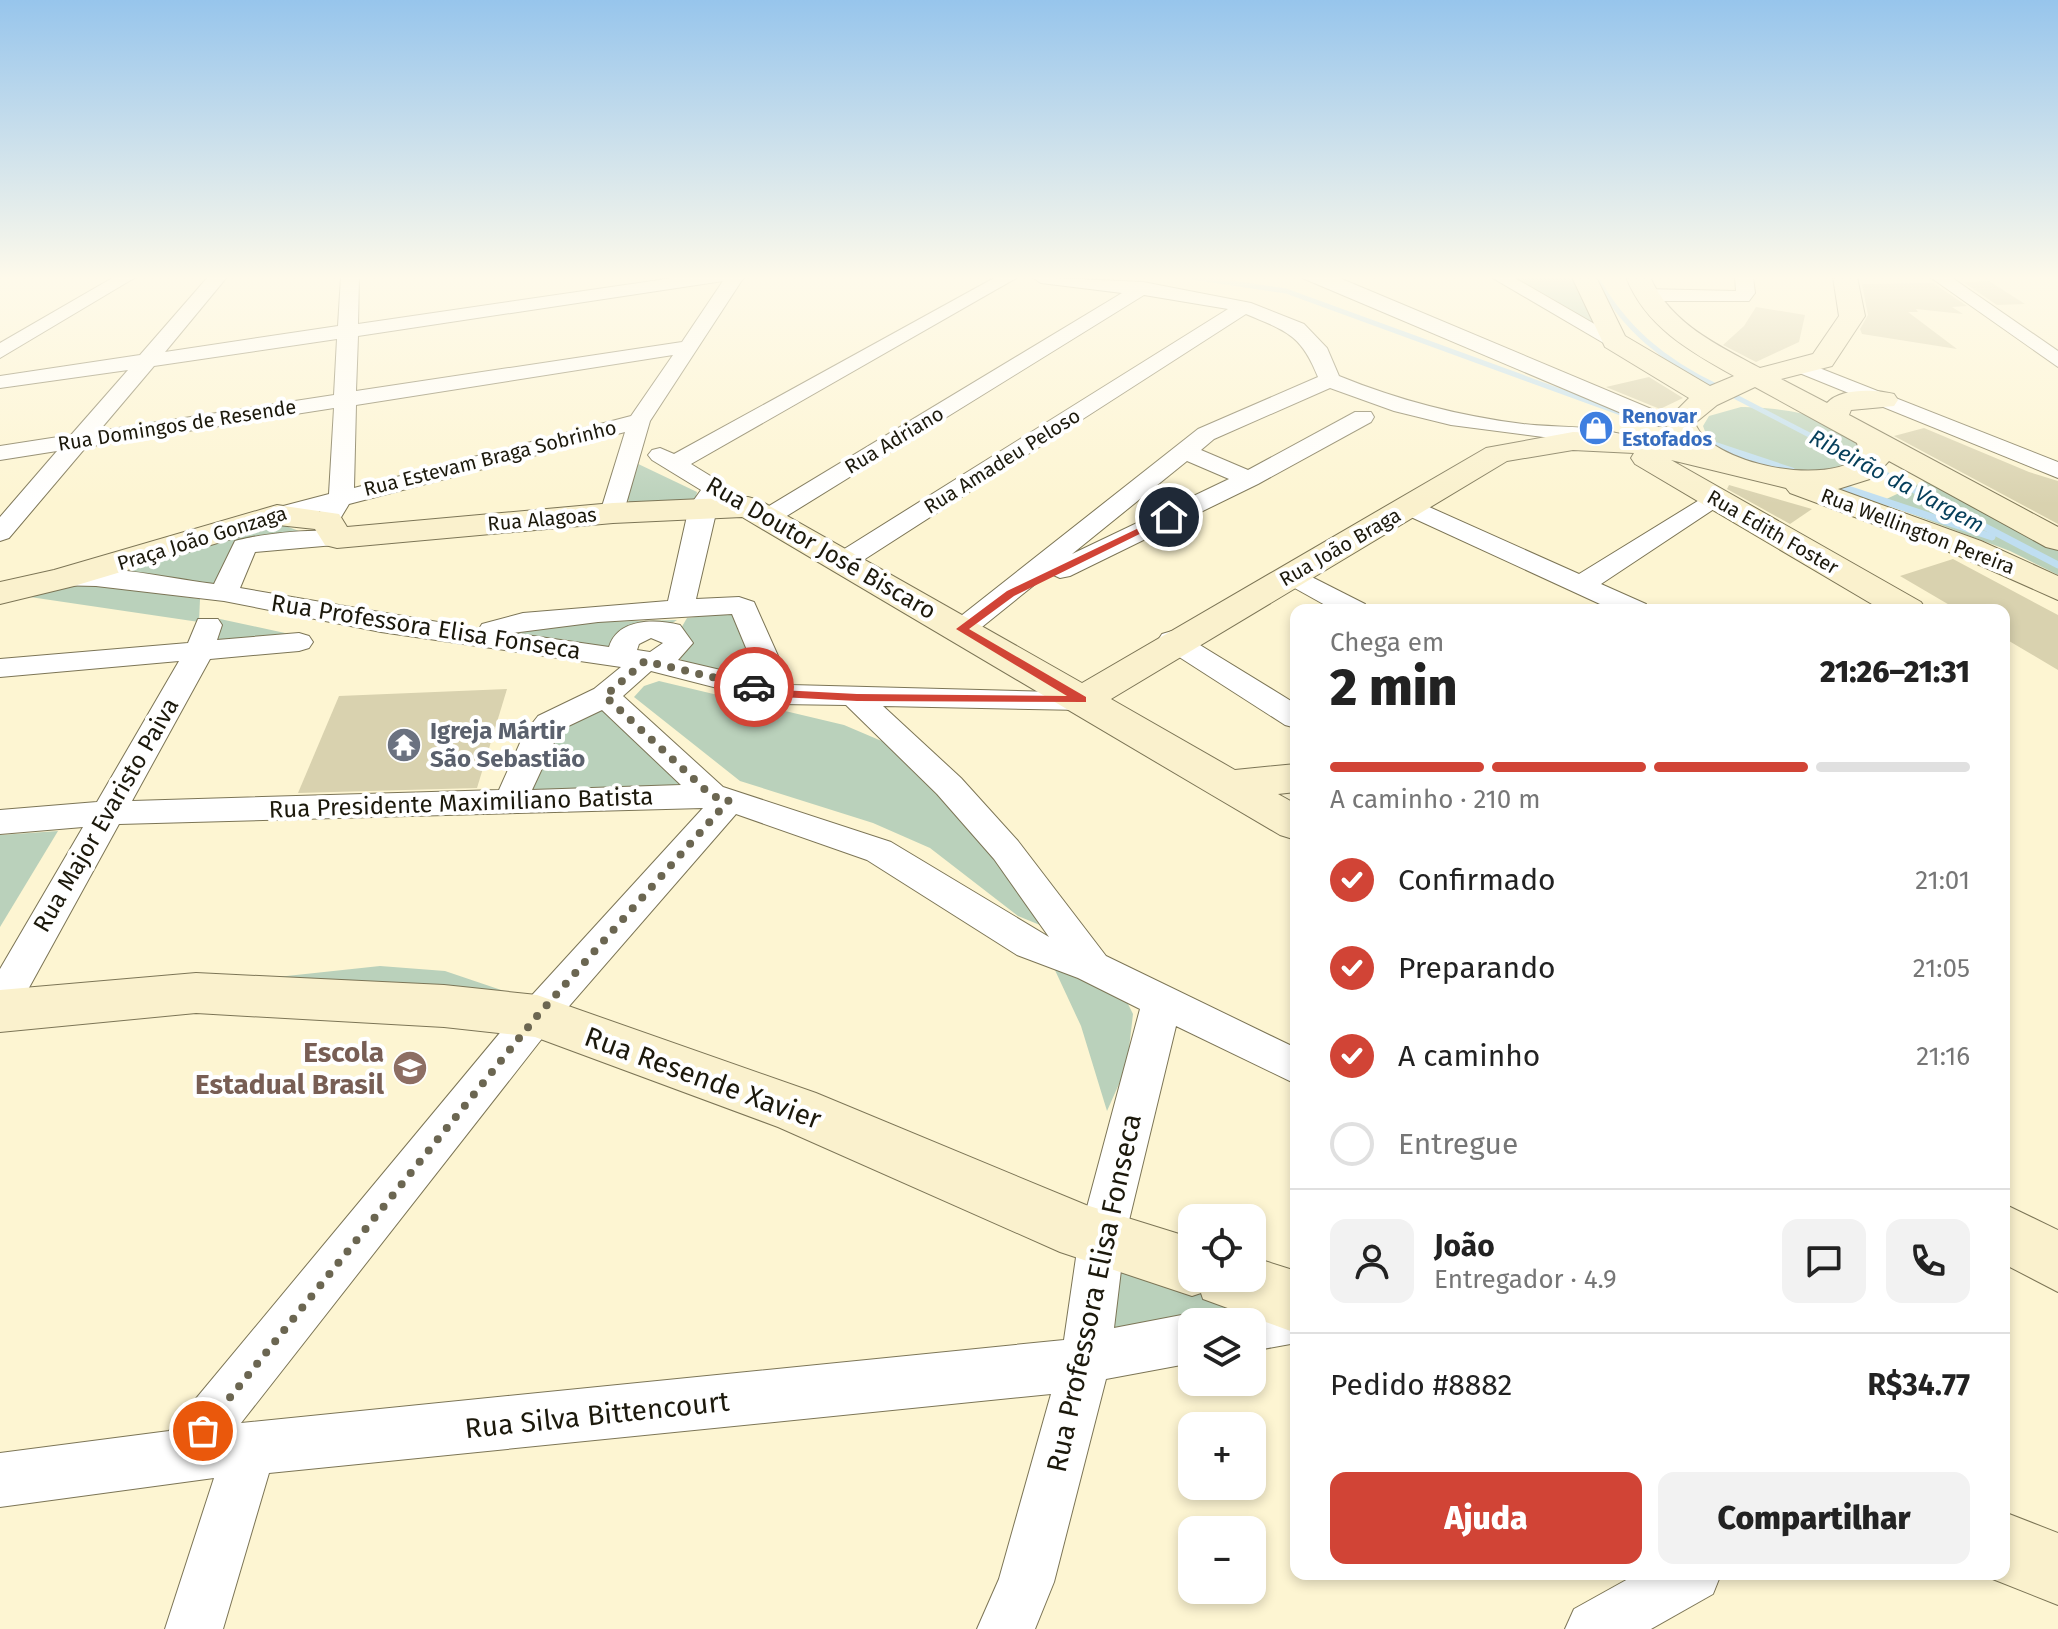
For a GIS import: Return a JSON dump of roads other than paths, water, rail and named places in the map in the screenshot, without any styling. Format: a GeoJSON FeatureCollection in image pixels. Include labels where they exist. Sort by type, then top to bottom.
{"type":"FeatureCollection","features":[{"type":"Feature","properties":{"kind":"main road","name":"Rua Edith Foster"},"geometry":{"type":"LineString","coordinates":[[1623,353],[1672,420],[1714,498],[1898,604]]}},
{"type":"Feature","properties":{"kind":"main road"},"geometry":{"type":"LineString","coordinates":[[1715,353],[2058,540]]}},
{"type":"Feature","properties":{"kind":"main road"},"geometry":{"type":"LineString","coordinates":[[1804,353],[1799,359],[1799,366],[1828,415]]}},
{"type":"Feature","properties":{"kind":"main road","name":"Rua João Braga"},"geometry":{"type":"LineString","coordinates":[[1082,700],[1172,640],[1292,575],[1494,455],[1672,420],[1758,378],[1822,360],[1827,353]]}},
{"type":"Feature","properties":{"kind":"main road"},"geometry":{"type":"LineString","coordinates":[[1672,420],[1771,397],[1828,415],[1843,402],[1884,400]]}},
{"type":"Feature","properties":{"kind":"main road"},"geometry":{"type":"LineString","coordinates":[[1672,420],[1680,422],[1687,438],[1706,454],[1776,477],[1834,480],[1863,472],[1876,458],[1871,440]]}},
{"type":"Feature","properties":{"kind":"main road"},"geometry":{"type":"LineString","coordinates":[[1672,420],[1738,467]]}},
{"type":"Feature","properties":{"kind":"main road","name":"Rua Wellington Pereira"},"geometry":{"type":"LineString","coordinates":[[1776,477],[1969,548],[2058,589]]}},
{"type":"Feature","properties":{"kind":"main road","name":"Rua Alagoas"},"geometry":{"type":"LineString","coordinates":[[277,515],[335,518],[613,513],[708,497],[758,512]]}},
{"type":"Feature","properties":{"kind":"main road","name":"Rua Doutor José Biscaro"},"geometry":{"type":"LineString","coordinates":[[758,512],[1290,821]]}},
{"type":"Feature","properties":{"kind":"main road","name":"Praça João Gonzaga"},"geometry":{"type":"LineString","coordinates":[[50,581],[277,515]]}},
{"type":"Feature","properties":{"kind":"main road"},"geometry":{"type":"LineString","coordinates":[[0,584],[50,581]]}},
{"type":"Feature","properties":{"kind":"main road"},"geometry":{"type":"LineString","coordinates":[[0,593],[50,581]]}},
{"type":"Feature","properties":{"kind":"main road"},"geometry":{"type":"LineString","coordinates":[[1227,785],[1290,779]]}},
{"type":"Feature","properties":{"kind":"main road","name":"Rua Resende Xavier"},"geometry":{"type":"LineString","coordinates":[[0,1011],[196,993],[444,1006],[537,1016],[797,1110],[1081,1232],[1178,1262]]}},
{"type":"Feature","properties":{"kind":"main road"},"geometry":{"type":"LineString","coordinates":[[2010,1235],[2058,1263]]}},
{"type":"Feature","properties":{"kind":"main road"},"geometry":{"type":"LineString","coordinates":[[1266,1292],[1290,1300]]}},
{"type":"Feature","properties":{"kind":"main road"},"geometry":{"type":"LineString","coordinates":[[2010,1550],[2058,1569]]}},
{"type":"Feature","properties":{"kind":"street"},"geometry":{"type":"LineString","coordinates":[[0,533],[153,353]]}},
{"type":"Feature","properties":{"kind":"street"},"geometry":{"type":"LineString","coordinates":[[0,382],[194,353]]}},
{"type":"Feature","properties":{"kind":"street"},"geometry":{"type":"LineString","coordinates":[[335,518],[347,353]]}},
{"type":"Feature","properties":{"kind":"street","name":"Rua Domingos de Resende"},"geometry":{"type":"LineString","coordinates":[[0,453],[647,353]]}},
{"type":"Feature","properties":{"kind":"street"},"geometry":{"type":"LineString","coordinates":[[613,513],[637,431],[682,353]]}},
{"type":"Feature","properties":{"kind":"street"},"geometry":{"type":"LineString","coordinates":[[675,463],[872,353]]}},
{"type":"Feature","properties":{"kind":"street","name":"Rua Adriano"},"geometry":{"type":"LineString","coordinates":[[758,512],[1031,353]]}},
{"type":"Feature","properties":{"kind":"street","name":"Rua Amadeu Peloso"},"geometry":{"type":"LineString","coordinates":[[842,562],[1171,353]]}},
{"type":"Feature","properties":{"kind":"street"},"geometry":{"type":"LineString","coordinates":[[1319,353],[1330,380]]}},
{"type":"Feature","properties":{"kind":"street"},"geometry":{"type":"LineString","coordinates":[[1507,353],[1672,420]]}},
{"type":"Feature","properties":{"kind":"street"},"geometry":{"type":"LineString","coordinates":[[1799,366],[2058,471]]}},
{"type":"Feature","properties":{"kind":"street"},"geometry":{"type":"LineString","coordinates":[[962,629],[1010,594],[1206,434],[1330,380],[1424,415],[1527,431],[1592,434],[1672,420]]}},
{"type":"Feature","properties":{"kind":"street"},"geometry":{"type":"LineString","coordinates":[[1010,594],[1249,479],[1363,417]]}},
{"type":"Feature","properties":{"kind":"street","name":"Rua Doutor José Biscaro"},"geometry":{"type":"LineString","coordinates":[[637,431],[675,463],[708,497]]}},
{"type":"Feature","properties":{"kind":"street","name":"Rua Estevam Braga Sobrinho"},"geometry":{"type":"LineString","coordinates":[[335,518],[637,431]]}},
{"type":"Feature","properties":{"kind":"street"},"geometry":{"type":"LineString","coordinates":[[1184,451],[1249,479]]}},
{"type":"Feature","properties":{"kind":"street"},"geometry":{"type":"LineString","coordinates":[[511,800],[544,728],[605,696],[642,661],[673,650],[678,643],[676,636],[659,629],[681,607],[708,497]]}},
{"type":"Feature","properties":{"kind":"street"},"geometry":{"type":"LineString","coordinates":[[1583,584],[1714,498]]}},
{"type":"Feature","properties":{"kind":"street"},"geometry":{"type":"LineString","coordinates":[[1409,507],[1624,604]]}},
{"type":"Feature","properties":{"kind":"street","name":"Rua Alagoas"},"geometry":{"type":"LineString","coordinates":[[255,543],[335,518]]}},
{"type":"Feature","properties":{"kind":"street","name":"Praça João Gonzaga"},"geometry":{"type":"LineString","coordinates":[[50,581],[96,578],[224,593],[244,547],[255,543]]}},
{"type":"Feature","properties":{"kind":"street"},"geometry":{"type":"LineString","coordinates":[[1292,575],[1344,604]]}},
{"type":"Feature","properties":{"kind":"street","name":"Rua Professora Elisa Fonseca"},"geometry":{"type":"LineString","coordinates":[[224,593],[381,623],[642,661],[780,694],[857,698],[1082,700]]}},
{"type":"Feature","properties":{"kind":"street"},"geometry":{"type":"LineString","coordinates":[[480,635],[523,622],[681,607],[739,605],[744,608],[780,694]]}},
{"type":"Feature","properties":{"kind":"street"},"geometry":{"type":"LineString","coordinates":[[0,668],[204,639],[299,642]]}},
{"type":"Feature","properties":{"kind":"street","name":"Rua Major Evaristo Paiva"},"geometry":{"type":"LineString","coordinates":[[0,1004],[204,639]]}},
{"type":"Feature","properties":{"kind":"street"},"geometry":{"type":"LineString","coordinates":[[1172,640],[1290,714]]}},
{"type":"Feature","properties":{"kind":"street"},"geometry":{"type":"LineString","coordinates":[[183,1455],[537,1016],[721,798],[605,696]]}},
{"type":"Feature","properties":{"kind":"street"},"geometry":{"type":"LineString","coordinates":[[857,698],[949,786],[1006,850],[1092,967]]}},
{"type":"Feature","properties":{"kind":"street","name":"Rua Presidente Maximiliano Batista"},"geometry":{"type":"LineString","coordinates":[[0,822],[106,813],[511,800],[721,798],[879,851],[1030,945],[1092,967],[1290,1064]]}},
{"type":"Feature","properties":{"kind":"street","name":"Rua Professora Elisa Fonseca"},"geometry":{"type":"LineString","coordinates":[[1006,1629],[1026,1582],[1086,1358],[1102,1237],[1162,1001]]}},
{"type":"Feature","properties":{"kind":"street"},"geometry":{"type":"LineString","coordinates":[[1266,1324],[1290,1320]]}},
{"type":"Feature","properties":{"kind":"street","name":"Rua Silva Bittencourt"},"geometry":{"type":"LineString","coordinates":[[0,1480],[183,1455],[1053,1369],[1086,1358],[1178,1341]]}},
{"type":"Feature","properties":{"kind":"street"},"geometry":{"type":"LineString","coordinates":[[194,1629],[250,1449]]}},
{"type":"Feature","properties":{"kind":"street"},"geometry":{"type":"LineString","coordinates":[[1594,1629],[1682,1580]]}},
{"type":"Feature","properties":{"kind":"waterway"},"geometry":{"type":"LineString","coordinates":[[1456,353],[1637,419]]}},
{"type":"Feature","properties":{"kind":"waterway","name":"Ribeirão da Vargem"},"geometry":{"type":"LineString","coordinates":[[1661,353],[1718,387]]}},
{"type":"Feature","properties":{"kind":"waterway","name":"Ribeirão da Vargem"},"geometry":{"type":"LineString","coordinates":[[1736,397],[1819,440]]}},
{"type":"Feature","properties":{"kind":"waterway","name":"Ribeirão da Vargem"},"geometry":{"type":"LineString","coordinates":[[1815,438],[2058,565]]}},
{"type":"Feature","properties":{"kind":"waterway"},"geometry":{"type":"LineString","coordinates":[[1708,443],[1792,471]]}},
{"type":"Feature","properties":{"kind":"waterway"},"geometry":{"type":"LineString","coordinates":[[1836,485],[1992,537]]}},
{"type":"Feature","properties":{"kind":"place","name":"Renovar Estofados"},"geometry":{"type":"Point","coordinates":[1596,428]}},
{"type":"Feature","properties":{"kind":"place","name":"Igreja Mártir São Sebastião"},"geometry":{"type":"Point","coordinates":[404,745]}},
{"type":"Feature","properties":{"kind":"place","name":"Escola Estadual Brasil"},"geometry":{"type":"Point","coordinates":[410,1068]}}]}
